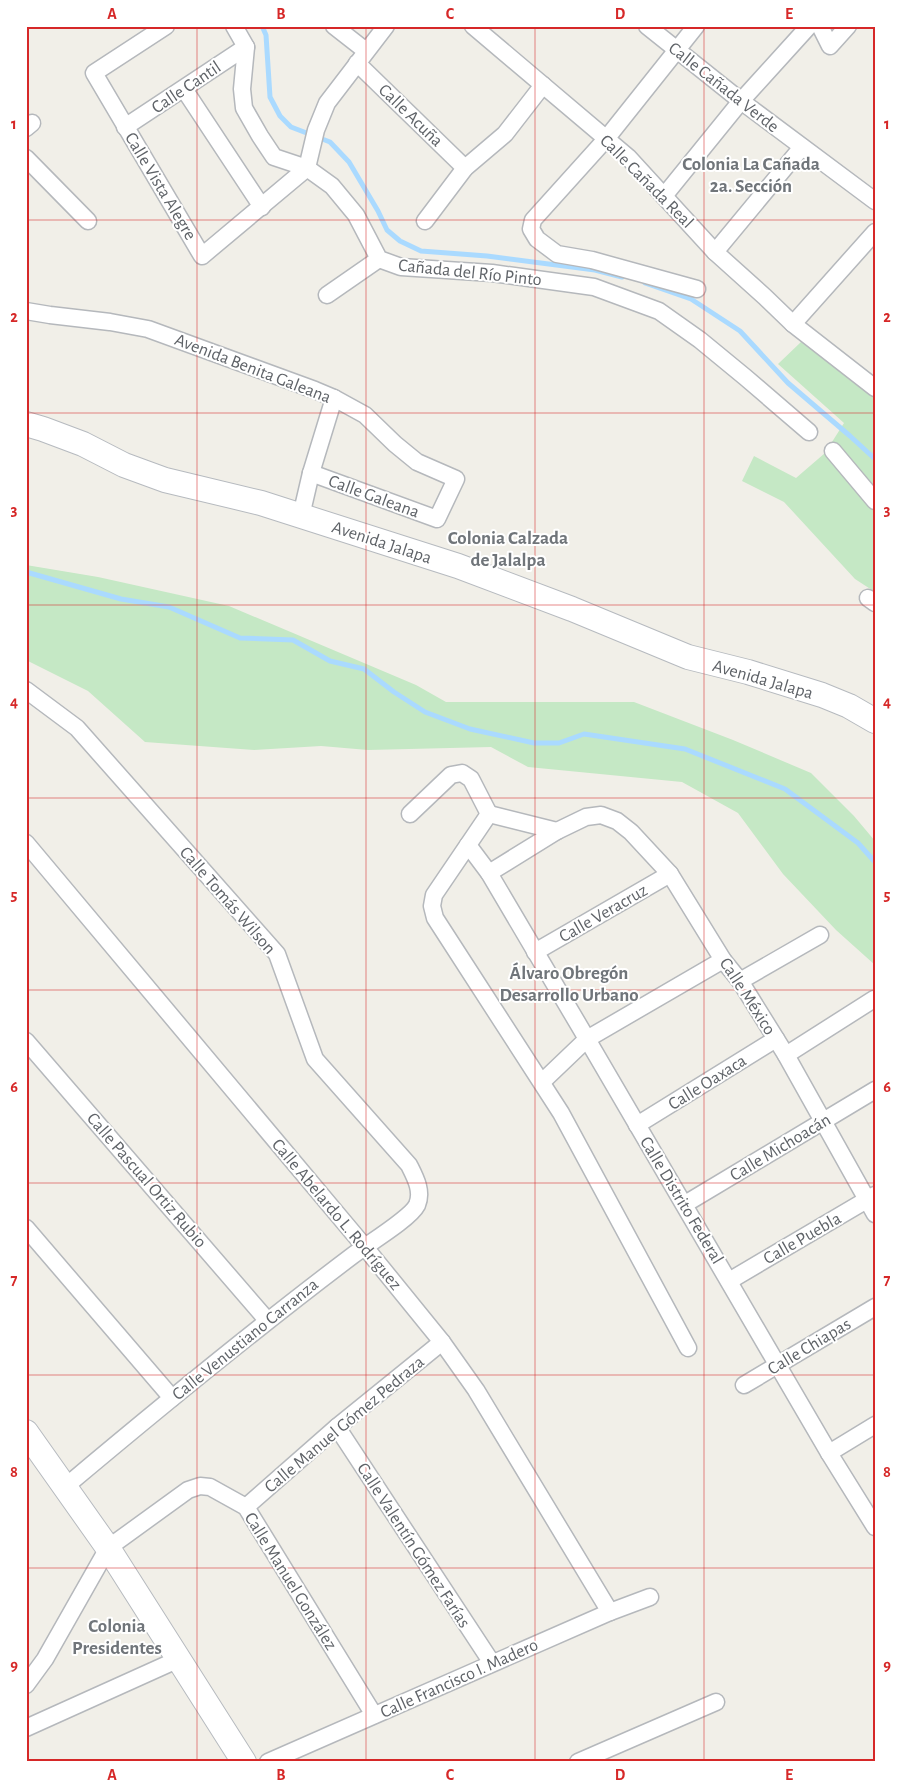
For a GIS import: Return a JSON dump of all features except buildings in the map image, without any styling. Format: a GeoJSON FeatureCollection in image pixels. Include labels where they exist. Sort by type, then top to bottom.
{"type":"FeatureCollection","features":[{"type":"Feature","properties":{"kind":"street","name":"Calle Vista Alegre"},"geometry":{"type":"LineString","coordinates":[[166,26],[94,73],[202,256],[307,168]]}},
{"type":"Feature","properties":{"kind":"street"},"geometry":{"type":"LineString","coordinates":[[234,26],[246,47]]}},
{"type":"Feature","properties":{"kind":"street","name":"Calle Acuña"},"geometry":{"type":"LineString","coordinates":[[334,26],[465,168]]}},
{"type":"Feature","properties":{"kind":"street"},"geometry":{"type":"LineString","coordinates":[[307,168],[316,130],[327,102],[386,26]]}},
{"type":"Feature","properties":{"kind":"street","name":"Calle Cañada Real"},"geometry":{"type":"LineString","coordinates":[[473,26],[628,157],[715,252],[793,324],[875,388]]}},
{"type":"Feature","properties":{"kind":"street","name":"Calle Cañada Verde"},"geometry":{"type":"LineString","coordinates":[[647,26],[741,101],[875,201]]}},
{"type":"Feature","properties":{"kind":"street"},"geometry":{"type":"LineString","coordinates":[[696,26],[606,138],[533,220],[531,229],[537,238],[557,254],[592,260],[697,290]]}},
{"type":"Feature","properties":{"kind":"street"},"geometry":{"type":"LineString","coordinates":[[664,196],[741,101],[809,26]]}},
{"type":"Feature","properties":{"kind":"street"},"geometry":{"type":"LineString","coordinates":[[820,26],[830,46],[848,26]]}},
{"type":"Feature","properties":{"kind":"street","name":"Calle Cantil"},"geometry":{"type":"LineString","coordinates":[[125,127],[246,47]]}},
{"type":"Feature","properties":{"kind":"street","name":"Cañada del Río Pinto"},"geometry":{"type":"LineString","coordinates":[[246,47],[242,89],[244,108],[260,136],[274,157],[307,168],[332,186],[356,214],[379,260],[401,267],[492,273],[594,287],[659,311],[700,340],[809,432]]}},
{"type":"Feature","properties":{"kind":"street"},"geometry":{"type":"LineString","coordinates":[[426,221],[465,168],[505,134],[543,85]]}},
{"type":"Feature","properties":{"kind":"street"},"geometry":{"type":"LineString","coordinates":[[184,89],[262,206]]}},
{"type":"Feature","properties":{"kind":"street"},"geometry":{"type":"LineString","coordinates":[[715,252],[802,146]]}},
{"type":"Feature","properties":{"kind":"street"},"geometry":{"type":"LineString","coordinates":[[26,158],[88,221]]}},
{"type":"Feature","properties":{"kind":"street"},"geometry":{"type":"LineString","coordinates":[[793,324],[875,232]]}},
{"type":"Feature","properties":{"kind":"street"},"geometry":{"type":"LineString","coordinates":[[327,295],[379,260]]}},
{"type":"Feature","properties":{"kind":"street","name":"Avenida Benita Galeana"},"geometry":{"type":"LineString","coordinates":[[26,311],[148,329],[334,398],[365,415],[417,462],[456,480],[437,520]]}},
{"type":"Feature","properties":{"kind":"street"},"geometry":{"type":"LineString","coordinates":[[301,516],[311,473],[334,398]]}},
{"type":"Feature","properties":{"kind":"street","name":"Avenida Jalapa"},"geometry":{"type":"LineString","coordinates":[[26,424],[83,444],[124,464],[165,480],[248,499],[466,569],[572,609],[688,657],[748,672],[822,695],[849,706],[875,721]]}},
{"type":"Feature","properties":{"kind":"street"},"geometry":{"type":"LineString","coordinates":[[834,451],[875,502]]}},
{"type":"Feature","properties":{"kind":"street","name":"Calle Galeana"},"geometry":{"type":"LineString","coordinates":[[311,473],[437,520]]}},
{"type":"Feature","properties":{"kind":"street","name":"Calle Tomás Wilson"},"geometry":{"type":"LineString","coordinates":[[26,690],[77,728],[277,954],[315,1059],[409,1165],[416,1177],[419,1190]]}},
{"type":"Feature","properties":{"kind":"street"},"geometry":{"type":"LineString","coordinates":[[410,814],[451,775],[462,773],[471,779],[490,814],[557,830]]}},
{"type":"Feature","properties":{"kind":"street"},"geometry":{"type":"LineString","coordinates":[[490,814],[434,895],[432,906],[435,918],[542,1082],[688,1348]]}},
{"type":"Feature","properties":{"kind":"street","name":"Calle México"},"geometry":{"type":"LineString","coordinates":[[557,830],[586,817],[601,815],[617,821],[632,832],[670,874],[786,1055],[872,1203]]}},
{"type":"Feature","properties":{"kind":"street"},"geometry":{"type":"LineString","coordinates":[[489,873],[557,830]]}},
{"type":"Feature","properties":{"kind":"street","name":"Calle Abelardo L. Rodríguez"},"geometry":{"type":"LineString","coordinates":[[26,843],[364,1246],[442,1342],[476,1390],[610,1612]]}},
{"type":"Feature","properties":{"kind":"street","name":"Calle Distrito Federal"},"geometry":{"type":"LineString","coordinates":[[468,845],[489,873],[730,1281],[829,1453],[875,1527]]}},
{"type":"Feature","properties":{"kind":"street","name":"Calle Veracruz"},"geometry":{"type":"LineString","coordinates":[[535,952],[670,874]]}},
{"type":"Feature","properties":{"kind":"street"},"geometry":{"type":"LineString","coordinates":[[740,981],[820,934]]}},
{"type":"Feature","properties":{"kind":"street"},"geometry":{"type":"LineString","coordinates":[[542,1082],[587,1039],[724,960]]}},
{"type":"Feature","properties":{"kind":"street"},"geometry":{"type":"LineString","coordinates":[[786,1055],[874,999]]}},
{"type":"Feature","properties":{"kind":"street","name":"Calle Oaxaca"},"geometry":{"type":"LineString","coordinates":[[637,1125],[776,1039]]}},
{"type":"Feature","properties":{"kind":"street","name":"Calle Pascual Ortiz Rubio"},"geometry":{"type":"LineString","coordinates":[[26,1041],[267,1320]]}},
{"type":"Feature","properties":{"kind":"street","name":"Calle Michoacán"},"geometry":{"type":"LineString","coordinates":[[684,1204],[875,1090]]}},
{"type":"Feature","properties":{"kind":"street","name":"Calle Venustiano Carranza"},"geometry":{"type":"LineString","coordinates":[[65,1487],[267,1320],[364,1246],[407,1216],[417,1205],[419,1190]]}},
{"type":"Feature","properties":{"kind":"street","name":"Calle Puebla"},"geometry":{"type":"LineString","coordinates":[[730,1281],[872,1203]]}},
{"type":"Feature","properties":{"kind":"street"},"geometry":{"type":"LineString","coordinates":[[26,1228],[172,1398]]}},
{"type":"Feature","properties":{"kind":"street","name":"Calle Chiapas"},"geometry":{"type":"LineString","coordinates":[[744,1386],[875,1307]]}},
{"type":"Feature","properties":{"kind":"street","name":"Calle Manuel Gómez Pedraza"},"geometry":{"type":"LineString","coordinates":[[246,1507],[337,1427],[442,1342]]}},
{"type":"Feature","properties":{"kind":"street"},"geometry":{"type":"LineString","coordinates":[[829,1453],[875,1425]]}},
{"type":"Feature","properties":{"kind":"street","name":"Calle Valentín Gómez Farías"},"geometry":{"type":"LineString","coordinates":[[337,1427],[492,1663]]}},
{"type":"Feature","properties":{"kind":"street"},"geometry":{"type":"LineString","coordinates":[[26,1432],[108,1548],[244,1762]]}},
{"type":"Feature","properties":{"kind":"street","name":"Calle Manuel González"},"geometry":{"type":"LineString","coordinates":[[108,1548],[188,1490],[200,1486],[210,1487],[246,1507],[374,1715]]}},
{"type":"Feature","properties":{"kind":"street"},"geometry":{"type":"LineString","coordinates":[[26,1685],[45,1659],[108,1548]]}},
{"type":"Feature","properties":{"kind":"street","name":"Calle Francisco I. Madero"},"geometry":{"type":"LineString","coordinates":[[268,1762],[610,1612],[650,1597]]}},
{"type":"Feature","properties":{"kind":"street"},"geometry":{"type":"LineString","coordinates":[[26,1728],[179,1659]]}},
{"type":"Feature","properties":{"kind":"street"},"geometry":{"type":"LineString","coordinates":[[578,1762],[716,1702]]}},
{"type":"Feature","properties":{"kind":"green space"},"geometry":{"type":"Polygon","coordinates":[[[801,342],[875,397],[875,592],[855,579],[784,502],[742,481],[754,456],[796,478],[825,453],[844,423],[778,364],[801,342]]]}},
{"type":"Feature","properties":{"kind":"green space"},"geometry":{"type":"Polygon","coordinates":[[[26,565],[98,577],[229,606],[416,685],[446,702],[634,702],[733,740],[811,773],[854,816],[875,841],[875,965],[836,930],[783,874],[738,813],[682,782],[528,767],[491,747],[368,750],[321,746],[254,750],[145,742],[88,691],[26,660],[26,565]]]}},
{"type":"Feature","properties":{"kind":"waterway"},"geometry":{"type":"LineString","coordinates":[[262,26],[266,35],[270,97],[280,116],[291,127],[330,142],[349,162],[387,230],[400,241],[421,251],[487,256],[595,270],[622,277]]}},
{"type":"Feature","properties":{"kind":"waterway"},"geometry":{"type":"LineString","coordinates":[[645,283],[691,299],[740,331],[788,383],[875,459]]}},
{"type":"Feature","properties":{"kind":"waterway"},"geometry":{"type":"LineString","coordinates":[[26,572],[121,599],[169,607],[240,638],[293,640],[330,661],[364,669],[394,692],[425,712],[470,729],[534,743],[559,743],[584,734],[685,749],[785,789],[858,843],[875,862]]}},
{"type":"Feature","properties":{"kind":"district","name":"Colonia La Cañada 2a. Sección"},"geometry":{"type":"Point","coordinates":[751,174]}},
{"type":"Feature","properties":{"kind":"district","name":"Colonia Calzada de Jalalpa"},"geometry":{"type":"Point","coordinates":[508,548]}},
{"type":"Feature","properties":{"kind":"district","name":"Álvaro Obregón Desarrollo Urbano"},"geometry":{"type":"Point","coordinates":[569,983]}},
{"type":"Feature","properties":{"kind":"district","name":"Colonia Presidentes"},"geometry":{"type":"Point","coordinates":[117,1636]}}]}
